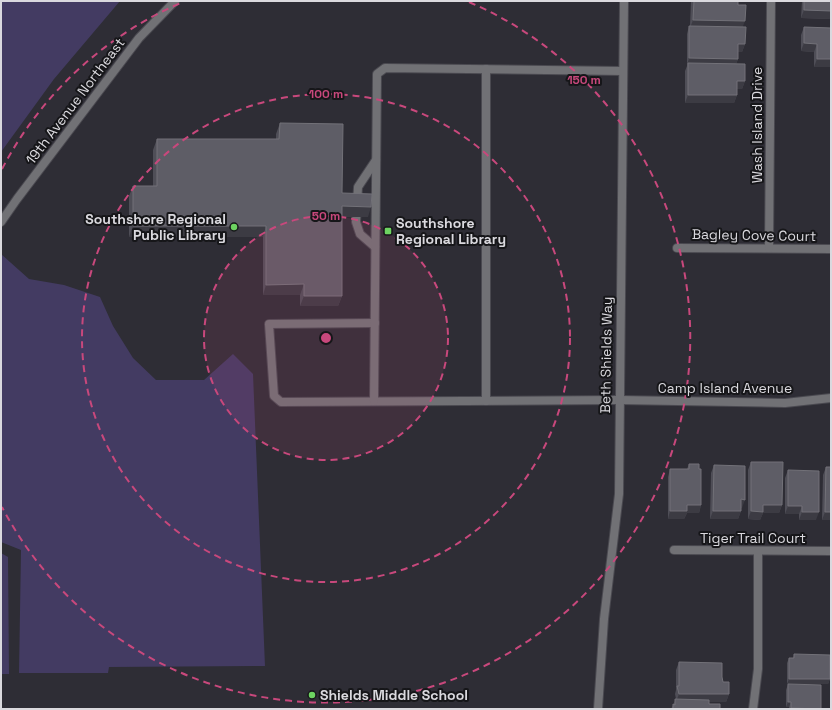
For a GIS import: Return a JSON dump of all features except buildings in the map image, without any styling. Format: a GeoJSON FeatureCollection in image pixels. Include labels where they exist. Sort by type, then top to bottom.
{"type":"FeatureCollection","features":[{"type":"Feature","properties":{"kind":"street","name":"19th Avenue Northeast"},"geometry":{"type":"LineString","coordinates":[[1,222],[139,38],[175,1]]}},
{"type":"Feature","properties":{"kind":"street","name":"Beth Shields Way"},"geometry":{"type":"LineString","coordinates":[[598,709],[604,619],[619,494],[622,71],[624,1]]}},
{"type":"Feature","properties":{"kind":"street","name":"Wash Island Drive"},"geometry":{"type":"LineString","coordinates":[[769,248],[771,1]]}},
{"type":"Feature","properties":{"kind":"street"},"geometry":{"type":"LineString","coordinates":[[374,401],[377,74],[386,68],[622,71]]}},
{"type":"Feature","properties":{"kind":"street"},"geometry":{"type":"LineString","coordinates":[[486,70],[486,401]]}},
{"type":"Feature","properties":{"kind":"street"},"geometry":{"type":"LineString","coordinates":[[375,247],[360,234],[356,222],[358,187],[376,159]]}},
{"type":"Feature","properties":{"kind":"street","name":"Bagley Cove Court"},"geometry":{"type":"LineString","coordinates":[[677,248],[831,249]]}},
{"type":"Feature","properties":{"kind":"street","name":"Camp Island Avenue"},"geometry":{"type":"LineString","coordinates":[[375,323],[269,324],[274,396],[281,402],[619,400],[785,403],[831,398]]}},
{"type":"Feature","properties":{"kind":"street","name":"Tiger Trail Court"},"geometry":{"type":"LineString","coordinates":[[674,550],[831,551]]}},
{"type":"Feature","properties":{"kind":"street"},"geometry":{"type":"LineString","coordinates":[[753,709],[758,668],[758,551]]}},
{"type":"Feature","properties":{"kind":"shaded area"},"geometry":{"type":"Polygon","coordinates":[[[1,1],[120,1],[54,79],[1,152],[1,1]]]}},
{"type":"Feature","properties":{"kind":"shaded area"},"geometry":{"type":"Polygon","coordinates":[[[1,254],[29,279],[64,285],[100,297],[113,326],[133,358],[156,380],[204,380],[233,354],[253,374],[265,666],[109,667],[108,673],[19,673],[21,550],[1,542],[1,254]]]}},
{"type":"Feature","properties":{"kind":"shaded area"},"geometry":{"type":"Polygon","coordinates":[[[1,553],[8,557],[9,674],[1,674],[1,553]]]}},
{"type":"Feature","properties":{"kind":"place","name":"Southshore Regional Public Library"},"geometry":{"type":"Point","coordinates":[234,227]}},
{"type":"Feature","properties":{"kind":"place","name":"Southshore Regional Library"},"geometry":{"type":"Point","coordinates":[388,231]}},
{"type":"Feature","properties":{"kind":"place","name":"Shields Middle School"},"geometry":{"type":"Point","coordinates":[312,695]}}]}
